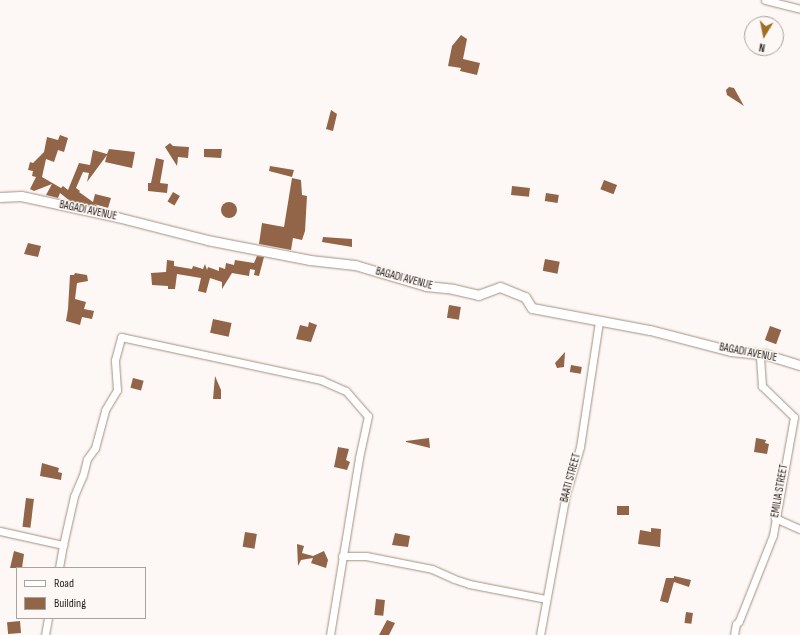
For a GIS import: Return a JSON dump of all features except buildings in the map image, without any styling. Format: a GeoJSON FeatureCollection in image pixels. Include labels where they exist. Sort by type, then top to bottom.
{"type":"FeatureCollection","features":[{"type":"Feature","properties":{"kind":"street"},"geometry":{"type":"LineString","coordinates":[[765,0],[800,9]]}},
{"type":"Feature","properties":{"kind":"street","name":"BAGADI AVENUE"},"geometry":{"type":"LineString","coordinates":[[0,196],[22,196],[117,217],[207,240],[310,260],[356,265],[426,286],[452,289],[478,295],[500,287],[525,297],[532,308],[650,330],[731,351],[760,354],[800,365]]}},
{"type":"Feature","properties":{"kind":"street","name":"BAATI STREET"},"geometry":{"type":"LineString","coordinates":[[540,635],[566,494],[580,447],[599,321]]}},
{"type":"Feature","properties":{"kind":"street"},"geometry":{"type":"LineString","coordinates":[[59,567],[74,496],[83,475],[87,459],[95,448],[105,410],[116,390],[115,360],[120,337],[321,380],[346,391],[368,416],[359,458],[330,635]]}},
{"type":"Feature","properties":{"kind":"street","name":"EMILIA STREET"},"geometry":{"type":"LineString","coordinates":[[734,635],[736,624],[739,621],[770,544],[794,417],[762,386],[760,354]]}},
{"type":"Feature","properties":{"kind":"street"},"geometry":{"type":"LineString","coordinates":[[775,518],[800,529]]}},
{"type":"Feature","properties":{"kind":"street"},"geometry":{"type":"LineString","coordinates":[[0,531],[63,544]]}},
{"type":"Feature","properties":{"kind":"street"},"geometry":{"type":"LineString","coordinates":[[342,556],[366,556],[432,569],[469,584],[546,599]]}},
{"type":"Feature","properties":{"kind":"street"},"geometry":{"type":"LineString","coordinates":[[45,635],[48,619]]}}]}
